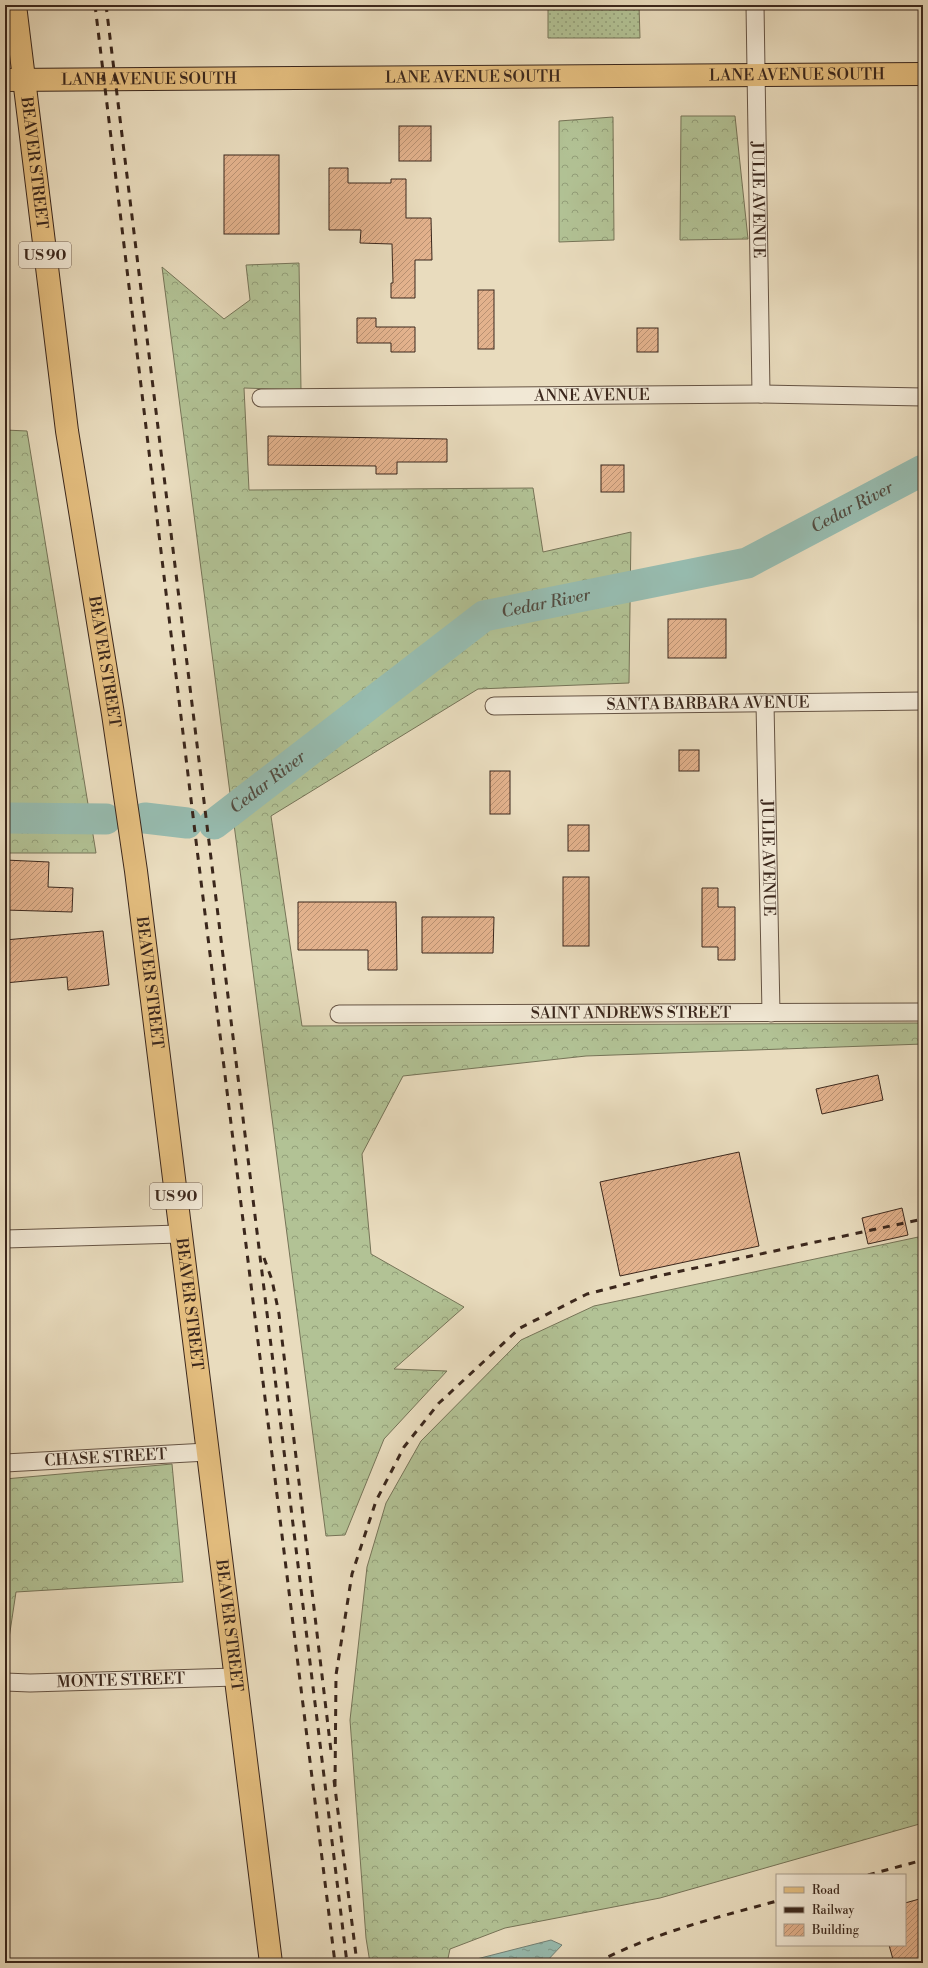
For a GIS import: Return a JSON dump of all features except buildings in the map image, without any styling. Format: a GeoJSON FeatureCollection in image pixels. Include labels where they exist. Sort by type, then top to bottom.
{"type":"FeatureCollection","features":[{"type":"Feature","properties":{"kind":"main road","name":"BEAVER STREET"},"geometry":{"type":"LineString","coordinates":[[15,5],[14,80],[67,431],[113,714],[136,871],[271,1963]]}},
{"type":"Feature","properties":{"kind":"main road","name":"LANE AVENUE SOUTH"},"geometry":{"type":"LineString","coordinates":[[14,80],[923,74]]}},
{"type":"Feature","properties":{"kind":"street","name":"JULIE AVENUE"},"geometry":{"type":"LineString","coordinates":[[755,5],[761,394]]}},
{"type":"Feature","properties":{"kind":"street","name":"ANNE AVENUE"},"geometry":{"type":"LineString","coordinates":[[261,398],[761,394],[923,396]]}},
{"type":"Feature","properties":{"kind":"street","name":"SANTA BARBARA AVENUE"},"geometry":{"type":"LineString","coordinates":[[494,706],[923,701]]}},
{"type":"Feature","properties":{"kind":"street","name":"JULIE AVENUE"},"geometry":{"type":"LineString","coordinates":[[765,703],[771,1013]]}},
{"type":"Feature","properties":{"kind":"street","name":"SAINT ANDREWS STREET"},"geometry":{"type":"LineString","coordinates":[[339,1014],[923,1012]]}},
{"type":"Feature","properties":{"kind":"street"},"geometry":{"type":"LineString","coordinates":[[5,1239],[180,1234]]}},
{"type":"Feature","properties":{"kind":"street","name":"CHASE STREET"},"geometry":{"type":"LineString","coordinates":[[5,1463],[207,1452]]}},
{"type":"Feature","properties":{"kind":"street","name":"MONTE STREET"},"geometry":{"type":"LineString","coordinates":[[5,1682],[30,1683],[236,1677]]}},
{"type":"Feature","properties":{"kind":"green space"},"geometry":{"type":"Polygon","coordinates":[[[548,5],[639,5],[640,38],[548,38],[548,5]]]}},
{"type":"Feature","properties":{"kind":"green space"},"geometry":{"type":"Polygon","coordinates":[[[681,116],[735,116],[748,239],[680,240],[681,116]]]}},
{"type":"Feature","properties":{"kind":"green space"},"geometry":{"type":"Polygon","coordinates":[[[613,117],[614,240],[559,242],[559,121],[613,117]]]}},
{"type":"Feature","properties":{"kind":"green space"},"geometry":{"type":"Polygon","coordinates":[[[299,263],[301,390],[244,388],[249,490],[533,488],[543,552],[631,532],[629,683],[478,689],[271,816],[302,1026],[923,1023],[923,1044],[586,1056],[403,1076],[362,1154],[371,1254],[464,1307],[394,1369],[447,1371],[384,1439],[345,1535],[326,1536],[162,267],[224,319],[250,300],[246,265],[299,263]]]}},
{"type":"Feature","properties":{"kind":"green space"},"geometry":{"type":"Polygon","coordinates":[[[5,430],[27,431],[96,853],[5,853],[5,430]]]}},
{"type":"Feature","properties":{"kind":"green space"},"geometry":{"type":"Polygon","coordinates":[[[923,1236],[923,1823],[660,1898],[505,1928],[450,1949],[447,1963],[370,1963],[366,1938],[350,1720],[367,1567],[386,1503],[421,1441],[521,1340],[594,1306],[923,1236]]]}},
{"type":"Feature","properties":{"kind":"green space"},"geometry":{"type":"Polygon","coordinates":[[[172,1464],[183,1582],[16,1592],[5,1665],[5,1479],[172,1464]]]}},
{"type":"Feature","properties":{"kind":"water"},"geometry":{"type":"Polygon","coordinates":[[[551,1940],[562,1945],[545,1963],[461,1963],[551,1940]]]}},
{"type":"Feature","properties":{"kind":"waterway","name":"Cedar River"},"geometry":{"type":"LineString","coordinates":[[214,824],[484,616],[747,563],[923,470]]}},
{"type":"Feature","properties":{"kind":"waterway","name":"Cedar River"},"geometry":{"type":"LineString","coordinates":[[5,818],[106,819]]}},
{"type":"Feature","properties":{"kind":"waterway","name":"Cedar River"},"geometry":{"type":"LineString","coordinates":[[145,818],[187,823]]}},
{"type":"Feature","properties":{"kind":"railway"},"geometry":{"type":"LineString","coordinates":[[95,5],[197,849],[335,1963]]}},
{"type":"Feature","properties":{"kind":"railway"},"geometry":{"type":"LineString","coordinates":[[106,5],[347,1963]]}},
{"type":"Feature","properties":{"kind":"railway"},"geometry":{"type":"LineString","coordinates":[[335,1786],[336,1675],[352,1574],[376,1501],[404,1447],[439,1403],[520,1328],[587,1294],[658,1276],[923,1219]]}},
{"type":"Feature","properties":{"kind":"railway"},"geometry":{"type":"LineString","coordinates":[[264,1258],[272,1280],[279,1314],[331,1751]]}},
{"type":"Feature","properties":{"kind":"railway"},"geometry":{"type":"LineString","coordinates":[[334,1780],[357,1963]]}},
{"type":"Feature","properties":{"kind":"railway"},"geometry":{"type":"LineString","coordinates":[[872,1874],[923,1860]]}},
{"type":"Feature","properties":{"kind":"railway"},"geometry":{"type":"LineString","coordinates":[[596,1963],[640,1943],[685,1927],[776,1901]]}}]}
